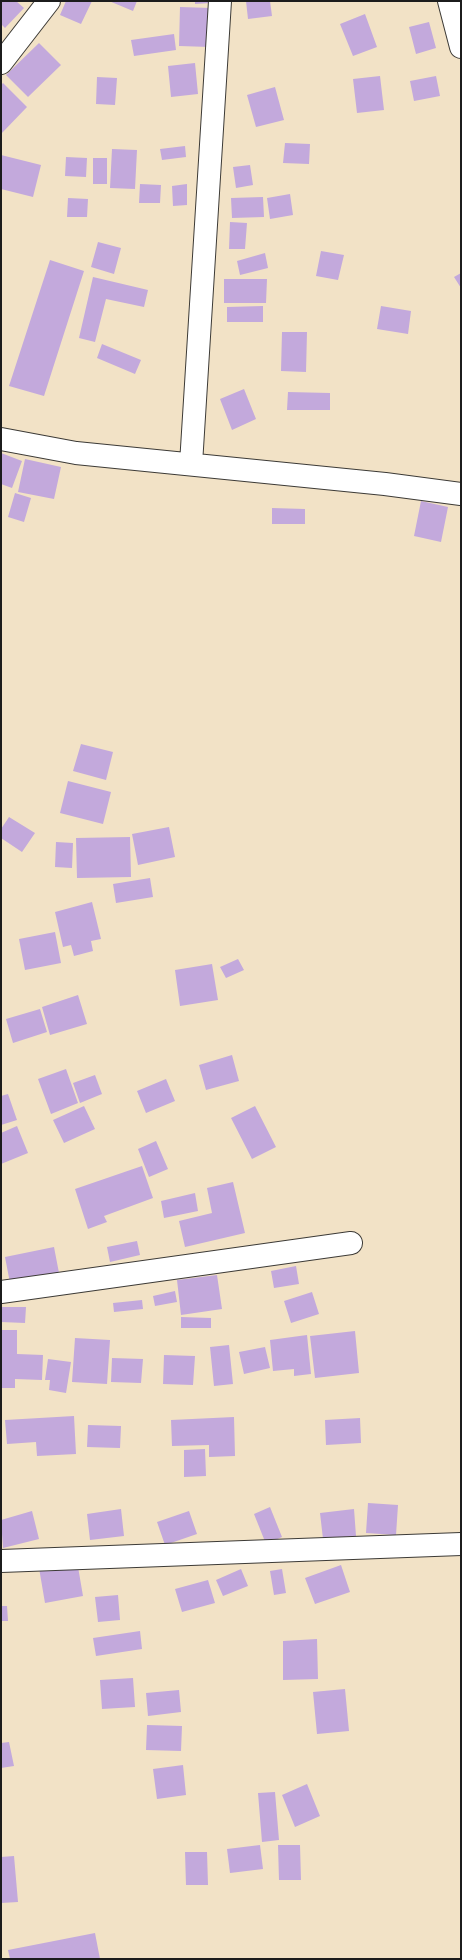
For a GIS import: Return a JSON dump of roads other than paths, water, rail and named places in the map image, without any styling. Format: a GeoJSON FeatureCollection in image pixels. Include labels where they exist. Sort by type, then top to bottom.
{"type":"FeatureCollection","features":[{"type":"Feature","properties":{"kind":"street"},"geometry":{"type":"LineString","coordinates":[[1,63],[49,1]]}},
{"type":"Feature","properties":{"kind":"street"},"geometry":{"type":"LineString","coordinates":[[191,464],[220,1]]}},
{"type":"Feature","properties":{"kind":"street"},"geometry":{"type":"LineString","coordinates":[[449,1],[461,47]]}},
{"type":"Feature","properties":{"kind":"street"},"geometry":{"type":"LineString","coordinates":[[1,439],[76,454],[385,484],[461,494]]}},
{"type":"Feature","properties":{"kind":"street"},"geometry":{"type":"LineString","coordinates":[[1,1292],[351,1243]]}},
{"type":"Feature","properties":{"kind":"street"},"geometry":{"type":"LineString","coordinates":[[1,1561],[461,1544]]}}]}
